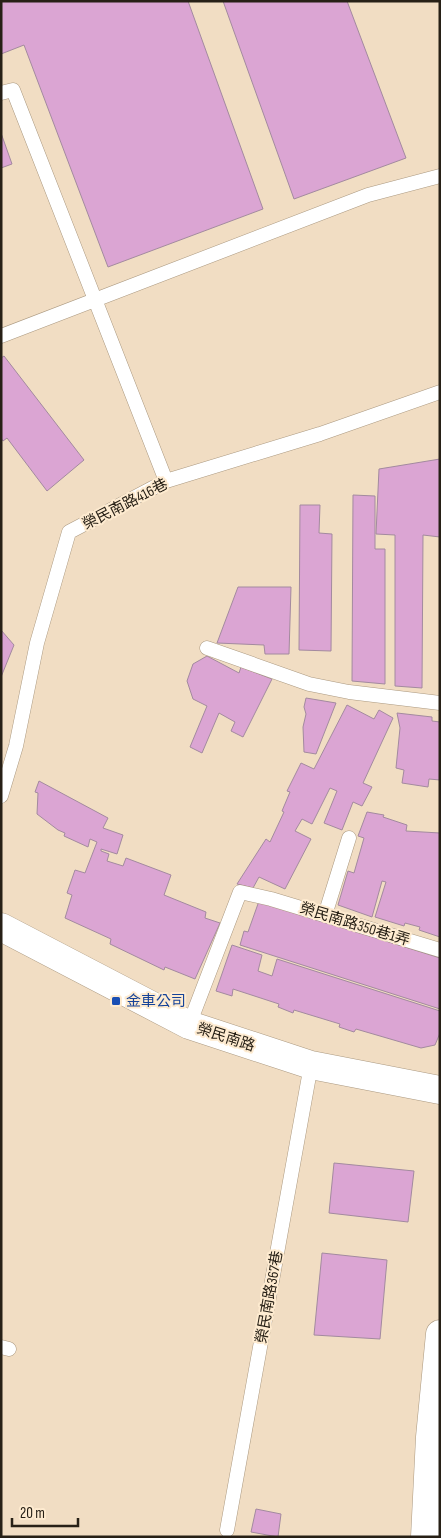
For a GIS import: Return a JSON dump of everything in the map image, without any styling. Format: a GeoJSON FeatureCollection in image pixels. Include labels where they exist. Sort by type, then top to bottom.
{"type":"FeatureCollection","features":[{"type":"Feature","properties":{"kind":"street","name":"榮民南路"},"geometry":{"type":"LineString","coordinates":[[1,928],[189,1025],[311,1065],[440,1090]]}},
{"type":"Feature","properties":{"kind":"street"},"geometry":{"type":"LineString","coordinates":[[425,1537],[430,1437],[440,1334]]}},
{"type":"Feature","properties":{"kind":"lane"},"geometry":{"type":"LineString","coordinates":[[1,94],[13,90],[166,481]]}},
{"type":"Feature","properties":{"kind":"lane"},"geometry":{"type":"LineString","coordinates":[[1,336],[368,195],[440,176]]}},
{"type":"Feature","properties":{"kind":"lane","name":"榮民南路416巷"},"geometry":{"type":"LineString","coordinates":[[1,796],[16,746],[36,642],[69,532],[166,481],[320,434],[440,392]]}},
{"type":"Feature","properties":{"kind":"lane"},"geometry":{"type":"LineString","coordinates":[[207,648],[309,684],[349,692],[440,704]]}},
{"type":"Feature","properties":{"kind":"lane"},"geometry":{"type":"LineString","coordinates":[[325,915],[349,838]]}},
{"type":"Feature","properties":{"kind":"lane","name":"榮民南路350巷1弄"},"geometry":{"type":"LineString","coordinates":[[189,1025],[240,892],[271,899],[440,950]]}},
{"type":"Feature","properties":{"kind":"lane","name":"榮民南路367巷"},"geometry":{"type":"LineString","coordinates":[[227,1530],[311,1065]]}},
{"type":"Feature","properties":{"kind":"building"},"geometry":{"type":"Polygon","coordinates":[[[1,1],[188,1],[263,209],[108,267],[24,45],[1,54],[1,1]]]}},
{"type":"Feature","properties":{"kind":"building"},"geometry":{"type":"Polygon","coordinates":[[[223,1],[347,1],[406,158],[294,199],[223,1]]]}},
{"type":"Feature","properties":{"kind":"building"},"geometry":{"type":"Polygon","coordinates":[[[1,133],[12,164],[1,168],[1,133]]]}},
{"type":"Feature","properties":{"kind":"building"},"geometry":{"type":"Polygon","coordinates":[[[4,356],[84,460],[47,491],[7,438],[3,441],[1,438],[1,358],[4,356]]]}},
{"type":"Feature","properties":{"kind":"building"},"geometry":{"type":"Polygon","coordinates":[[[440,459],[440,537],[423,535],[422,688],[395,686],[395,535],[376,534],[379,469],[440,459]]]}},
{"type":"Feature","properties":{"kind":"building"},"geometry":{"type":"Polygon","coordinates":[[[353,495],[375,496],[375,549],[385,549],[385,684],[352,681],[353,495]]]}},
{"type":"Feature","properties":{"kind":"building"},"geometry":{"type":"Polygon","coordinates":[[[300,505],[320,505],[319,533],[332,534],[331,651],[299,650],[300,505]]]}},
{"type":"Feature","properties":{"kind":"building"},"geometry":{"type":"Polygon","coordinates":[[[238,587],[291,587],[289,654],[265,654],[264,645],[217,643],[238,587]]]}},
{"type":"Feature","properties":{"kind":"building"},"geometry":{"type":"Polygon","coordinates":[[[1,630],[14,645],[1,677],[1,630]]]}},
{"type":"Feature","properties":{"kind":"building"},"geometry":{"type":"Polygon","coordinates":[[[207,656],[239,673],[241,667],[272,679],[243,737],[231,731],[235,722],[219,713],[202,753],[190,747],[207,706],[193,699],[187,681],[193,664],[207,656]]]}},
{"type":"Feature","properties":{"kind":"building"},"geometry":{"type":"Polygon","coordinates":[[[306,698],[336,703],[316,754],[304,752],[303,727],[306,714],[304,707],[306,698]]]}},
{"type":"Feature","properties":{"kind":"building"},"geometry":{"type":"Polygon","coordinates":[[[347,705],[374,719],[379,710],[393,718],[363,783],[372,787],[362,806],[353,802],[342,830],[324,823],[337,791],[330,788],[312,824],[302,819],[295,831],[311,839],[285,889],[259,877],[253,888],[237,884],[266,839],[270,842],[284,812],[282,811],[290,792],[287,791],[301,763],[314,769],[347,705]]]}},
{"type":"Feature","properties":{"kind":"building"},"geometry":{"type":"Polygon","coordinates":[[[397,713],[432,717],[432,721],[440,722],[440,780],[429,779],[428,787],[402,783],[404,770],[396,768],[400,728],[397,713]]]}},
{"type":"Feature","properties":{"kind":"building"},"geometry":{"type":"Polygon","coordinates":[[[39,781],[108,818],[103,828],[123,835],[117,854],[101,849],[101,851],[109,854],[107,861],[123,866],[126,858],[171,875],[164,895],[206,912],[205,918],[220,923],[195,979],[165,967],[164,970],[110,944],[111,939],[65,918],[72,895],[67,893],[75,870],[85,873],[97,842],[90,839],[88,847],[64,836],[65,833],[37,814],[38,793],[35,792],[39,781]]]}},
{"type":"Feature","properties":{"kind":"building"},"geometry":{"type":"Polygon","coordinates":[[[367,812],[384,815],[383,817],[407,825],[406,831],[440,833],[440,937],[419,930],[420,927],[405,923],[404,926],[375,917],[386,882],[382,881],[372,917],[338,905],[348,871],[354,873],[364,838],[358,836],[367,812]]]}},
{"type":"Feature","properties":{"kind":"building"},"geometry":{"type":"Polygon","coordinates":[[[259,901],[440,958],[440,1009],[240,945],[244,931],[248,932],[259,901]]]}},
{"type":"Feature","properties":{"kind":"building"},"geometry":{"type":"Polygon","coordinates":[[[232,945],[262,955],[258,971],[272,976],[277,959],[440,1011],[440,1033],[435,1045],[421,1048],[356,1029],[354,1032],[339,1027],[340,1024],[294,1010],[293,1013],[278,1007],[279,1004],[233,989],[232,996],[216,991],[232,945]]]}},
{"type":"Feature","properties":{"kind":"building"},"geometry":{"type":"Polygon","coordinates":[[[334,1163],[414,1171],[408,1222],[329,1213],[334,1163]]]}},
{"type":"Feature","properties":{"kind":"building"},"geometry":{"type":"Polygon","coordinates":[[[322,1253],[387,1260],[380,1339],[314,1335],[322,1253]]]}},
{"type":"Feature","properties":{"kind":"building"},"geometry":{"type":"Polygon","coordinates":[[[256,1509],[281,1514],[278,1537],[251,1532],[256,1509]]]}},
{"type":"Feature","properties":{"kind":"place","name":"金車公司"},"geometry":{"type":"Point","coordinates":[116,1001]}}]}
